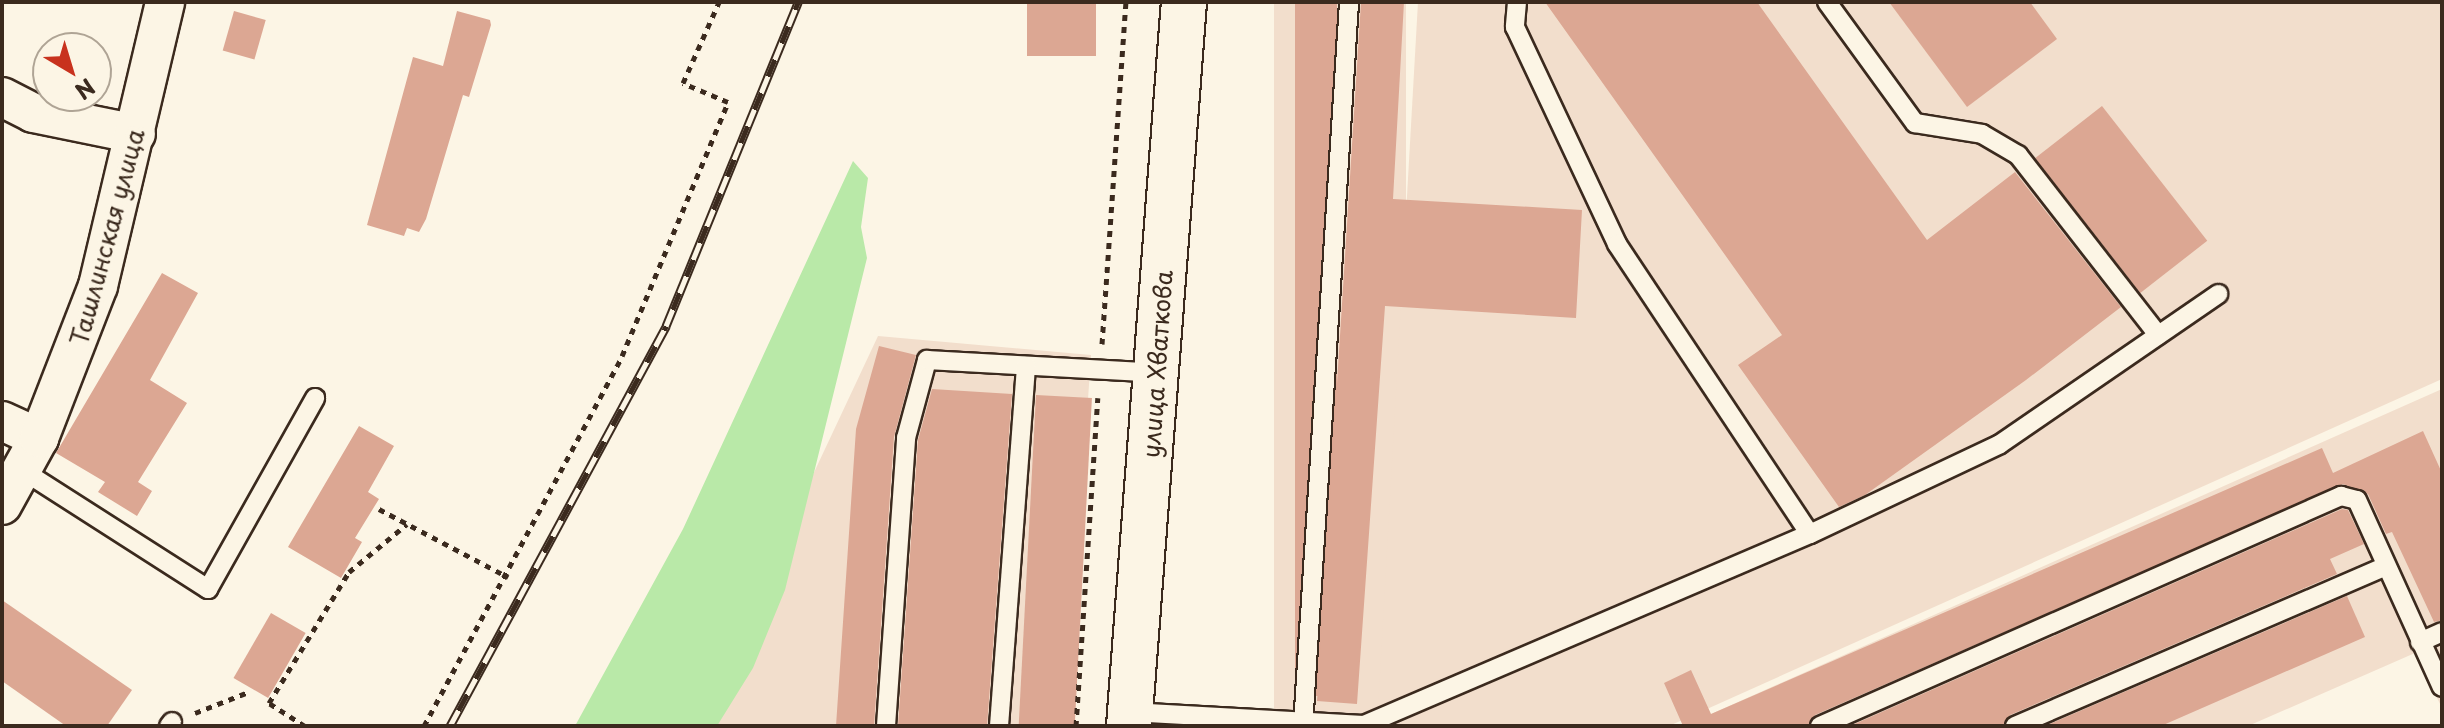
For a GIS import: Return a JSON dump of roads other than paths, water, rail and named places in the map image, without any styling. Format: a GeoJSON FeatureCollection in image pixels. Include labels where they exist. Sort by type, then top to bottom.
{"type":"FeatureCollection","features":[{"type":"Feature","properties":{"kind":"main road","name":"улица Хваткова"},"geometry":{"type":"LineString","coordinates":[[1130,719],[1184,2]]}},
{"type":"Feature","properties":{"kind":"street","name":"Ташлинская улица"},"geometry":{"type":"LineString","coordinates":[[2,505],[31,454],[98,286],[165,2]]}},
{"type":"Feature","properties":{"kind":"street"},"geometry":{"type":"LineString","coordinates":[[2,97],[33,113],[136,134]]}},
{"type":"Feature","properties":{"kind":"street"},"geometry":{"type":"LineString","coordinates":[[2,421],[31,454]]}},
{"type":"Feature","properties":{"kind":"lane"},"geometry":{"type":"LineString","coordinates":[[1303,724],[1349,2]]}},
{"type":"Feature","properties":{"kind":"lane"},"geometry":{"type":"LineString","coordinates":[[1517,2],[1515,27],[1617,244],[1810,534]]}},
{"type":"Feature","properties":{"kind":"lane"},"geometry":{"type":"LineString","coordinates":[[1827,2],[1915,123],[1982,134],[2018,155],[2158,335]]}},
{"type":"Feature","properties":{"kind":"lane"},"geometry":{"type":"LineString","coordinates":[[1130,719],[1364,725],[1810,534],[2000,444],[2218,294]]}},
{"type":"Feature","properties":{"kind":"lane"},"geometry":{"type":"LineString","coordinates":[[886,726],[906,438],[927,360],[1157,373]]}},
{"type":"Feature","properties":{"kind":"lane"},"geometry":{"type":"LineString","coordinates":[[999,726],[1026,366]]}},
{"type":"Feature","properties":{"kind":"lane"},"geometry":{"type":"LineString","coordinates":[[31,454],[208,589],[315,398]]}},
{"type":"Feature","properties":{"kind":"lane"},"geometry":{"type":"LineString","coordinates":[[1820,726],[2341,496],[2357,500],[2442,687]]}},
{"type":"Feature","properties":{"kind":"lane"},"geometry":{"type":"LineString","coordinates":[[2015,726],[2385,567]]}},
{"type":"Feature","properties":{"kind":"lane"},"geometry":{"type":"LineString","coordinates":[[2420,642],[2442,632]]}},
{"type":"Feature","properties":{"kind":"railway"},"geometry":{"type":"LineString","coordinates":[[450,726],[666,326],[798,2]]}}]}
